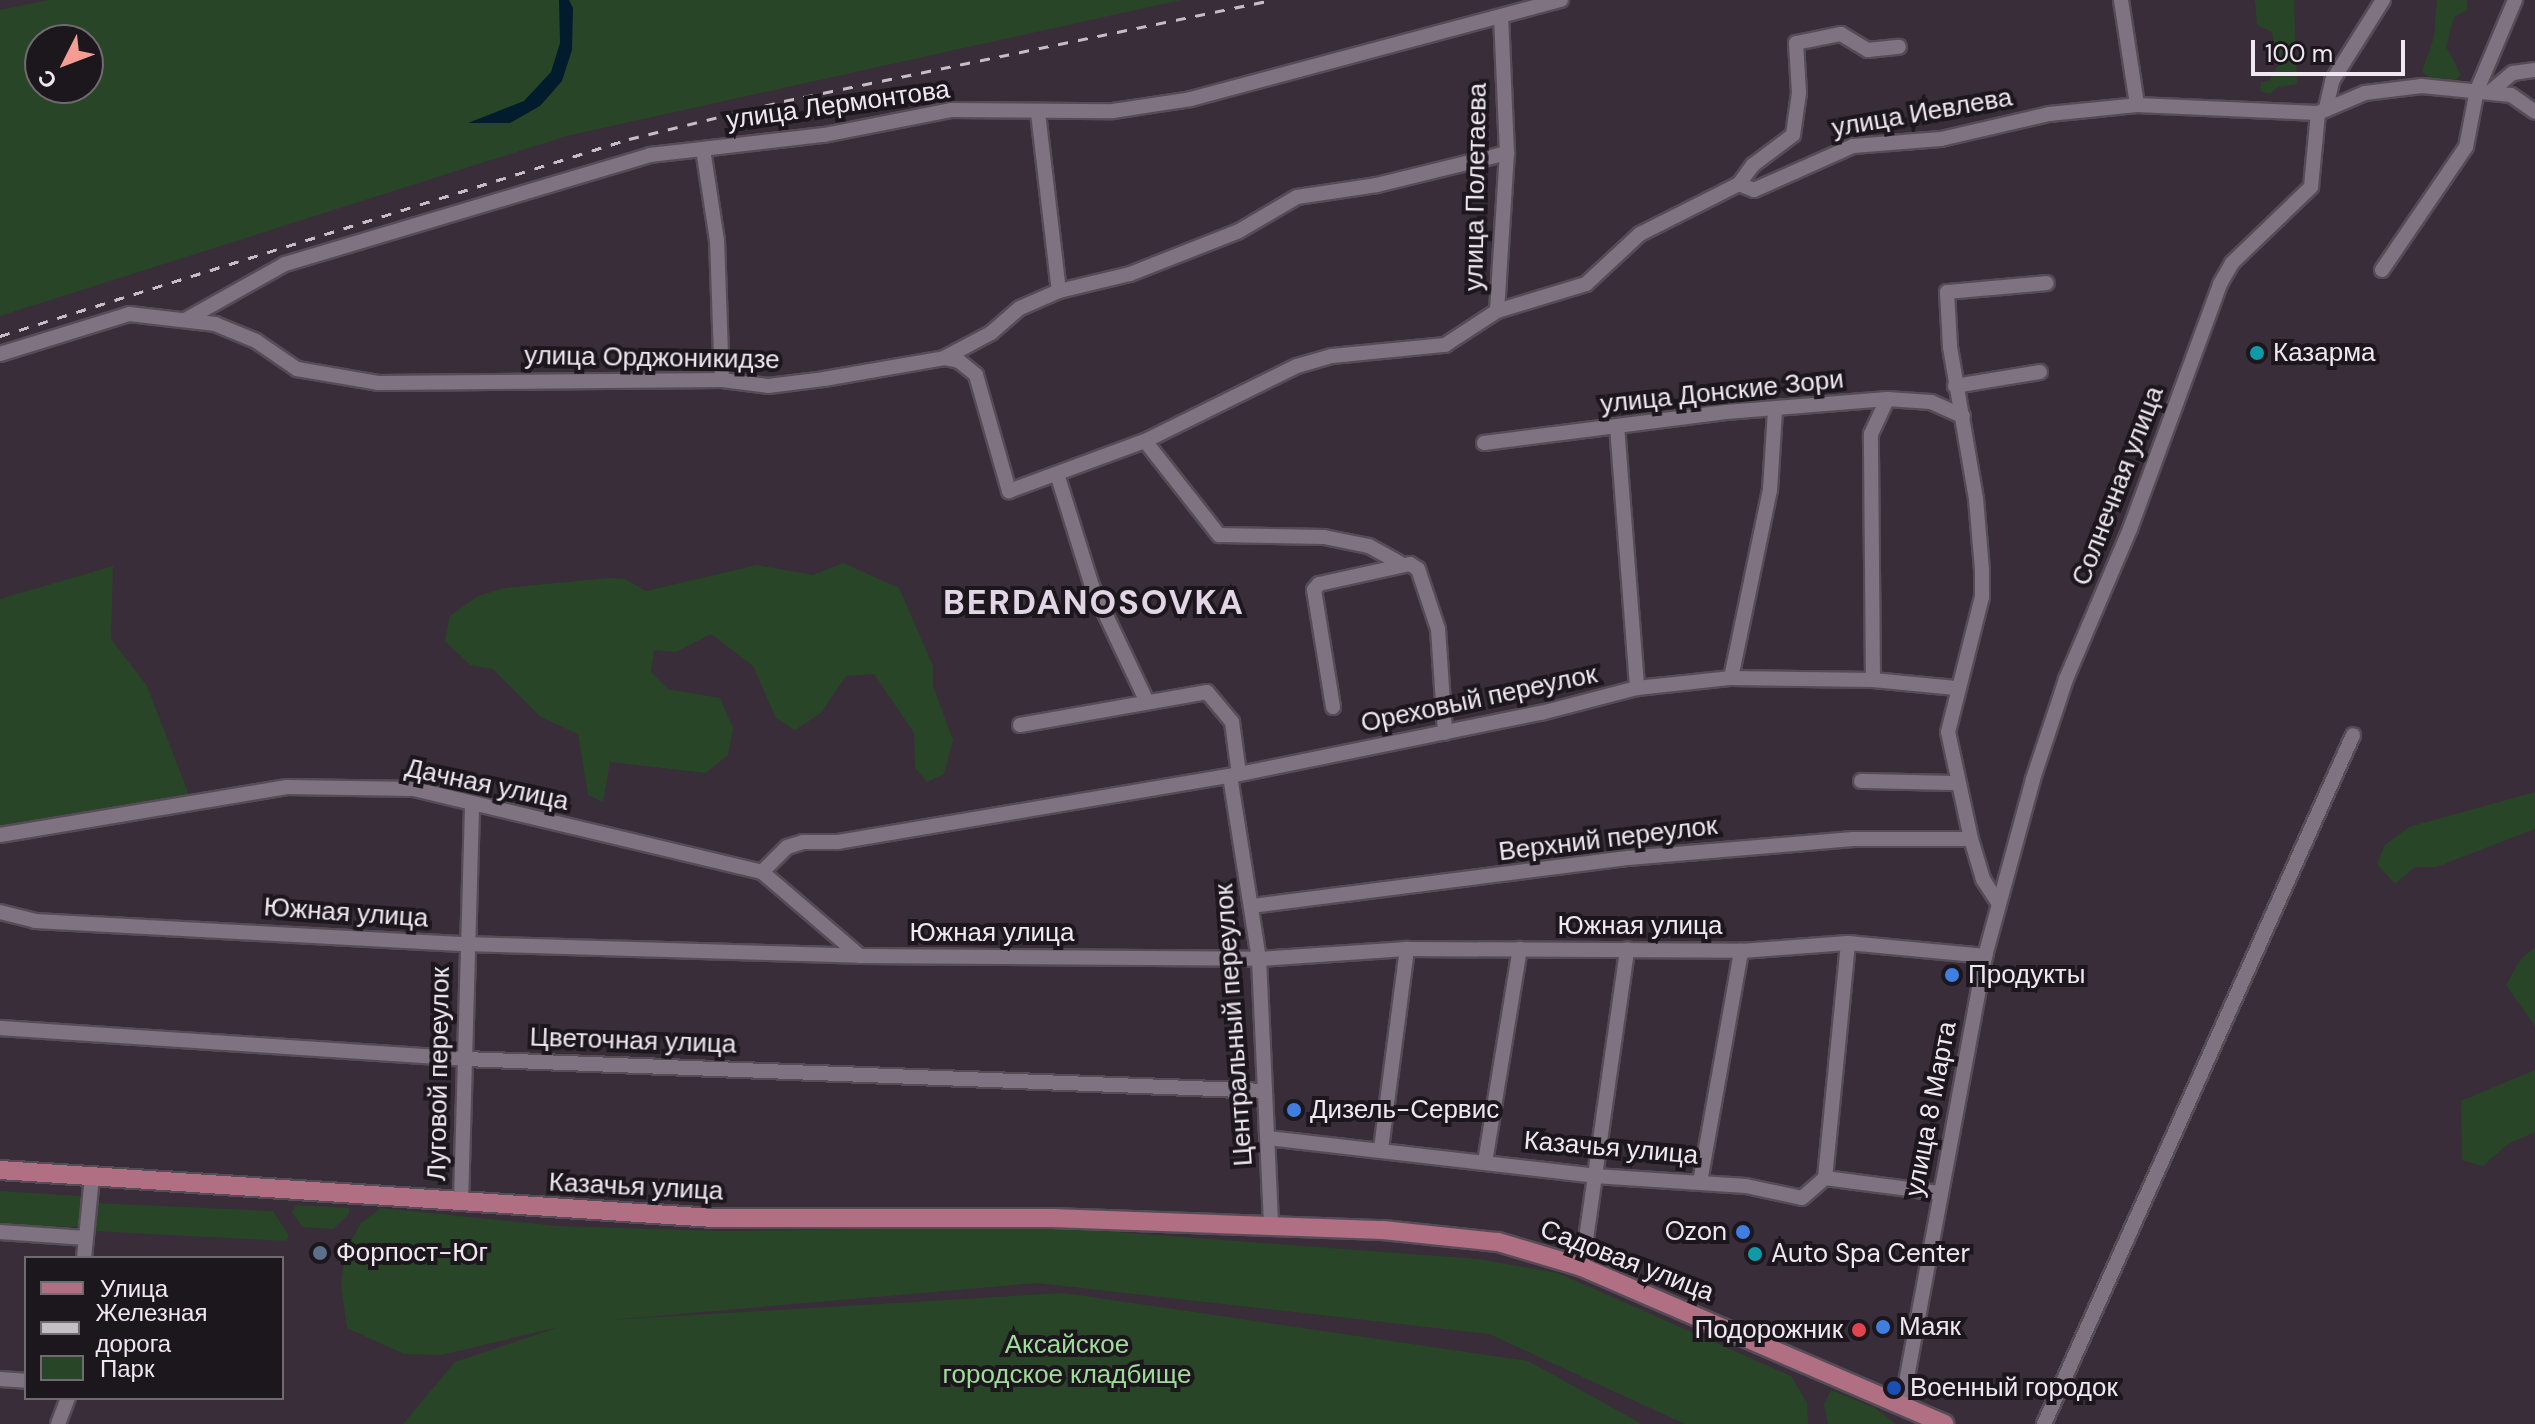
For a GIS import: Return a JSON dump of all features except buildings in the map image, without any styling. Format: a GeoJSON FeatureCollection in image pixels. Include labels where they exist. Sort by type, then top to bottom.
{"type":"FeatureCollection","features":[{"type":"Feature","properties":{"kind":"main road","name":"Казачья улица"},"geometry":{"type":"LineString","coordinates":[[0,1170],[714,1218],[1052,1218],[1271,1225]]}},
{"type":"Feature","properties":{"kind":"main road","name":"Садовая улица"},"geometry":{"type":"LineString","coordinates":[[1271,1225],[1498,1242],[1582,1267],[1944,1424]]}},
{"type":"Feature","properties":{"kind":"street","name":"улица Лермонтова"},"geometry":{"type":"LineString","coordinates":[[187,319],[285,264],[599,168],[703,149],[824,135],[951,110],[1038,113],[1113,111],[1191,99],[1561,0]]}},
{"type":"Feature","properties":{"kind":"street"},"geometry":{"type":"LineString","coordinates":[[2121,0],[2137,105]]}},
{"type":"Feature","properties":{"kind":"street","name":"Солнечная улица"},"geometry":{"type":"LineString","coordinates":[[1999,904],[2066,679],[2130,529],[2220,284],[2232,263],[2311,187],[2322,110],[2332,81],[2383,0]]}},
{"type":"Feature","properties":{"kind":"street"},"geometry":{"type":"LineString","coordinates":[[2382,270],[2466,147],[2515,0]]}},
{"type":"Feature","properties":{"kind":"street","name":"улица Полетаева"},"geometry":{"type":"LineString","coordinates":[[1497,311],[1507,153],[1501,16]]}},
{"type":"Feature","properties":{"kind":"street"},"geometry":{"type":"LineString","coordinates":[[1739,184],[1753,165],[1793,135],[1799,93],[1796,43],[1841,34],[1868,50],[1899,47]]}},
{"type":"Feature","properties":{"kind":"street"},"geometry":{"type":"LineString","coordinates":[[2484,91],[2513,73],[2535,70]]}},
{"type":"Feature","properties":{"kind":"street","name":"улица Иевлева"},"geometry":{"type":"LineString","coordinates":[[944,358],[959,361],[976,375],[1009,491],[1058,477],[1145,441],[1297,366],[1332,356],[1445,345],[1497,311],[1586,284],[1640,234],[1739,184],[1754,190],[1853,146],[1941,139],[2049,114],[2137,105],[2322,110],[2365,93],[2422,86],[2511,95],[2535,112]]}},
{"type":"Feature","properties":{"kind":"street"},"geometry":{"type":"LineString","coordinates":[[1038,113],[1059,291]]}},
{"type":"Feature","properties":{"kind":"street"},"geometry":{"type":"LineString","coordinates":[[703,149],[717,240],[722,380]]}},
{"type":"Feature","properties":{"kind":"street","name":"улица Орджоникидзе"},"geometry":{"type":"LineString","coordinates":[[0,354],[129,314],[187,319],[235,330],[282,361],[317,374],[378,383],[722,380],[768,386],[944,358],[991,333],[1020,308],[1059,291],[1130,274],[1239,231],[1297,197],[1377,185],[1507,153]]}},
{"type":"Feature","properties":{"kind":"street"},"geometry":{"type":"LineString","coordinates":[[1999,904],[1983,879],[1971,839],[1956,783],[1948,732],[1956,688],[1982,597],[1976,499],[1955,386],[1947,292],[2047,283]]}},
{"type":"Feature","properties":{"kind":"street"},"geometry":{"type":"LineString","coordinates":[[1955,386],[2040,372]]}},
{"type":"Feature","properties":{"kind":"street"},"geometry":{"type":"LineString","coordinates":[[1873,680],[1871,434],[1887,399]]}},
{"type":"Feature","properties":{"kind":"street","name":"улица Донские Зори"},"geometry":{"type":"LineString","coordinates":[[1484,443],[1617,426],[1887,399],[1931,402],[1963,416]]}},
{"type":"Feature","properties":{"kind":"street"},"geometry":{"type":"LineString","coordinates":[[1731,678],[1770,490],[1775,410]]}},
{"type":"Feature","properties":{"kind":"street"},"geometry":{"type":"LineString","coordinates":[[1617,426],[1637,688]]}},
{"type":"Feature","properties":{"kind":"street"},"geometry":{"type":"LineString","coordinates":[[1145,441],[1219,535],[1324,537],[1369,546],[1418,569],[1438,629],[1445,733]]}},
{"type":"Feature","properties":{"kind":"street"},"geometry":{"type":"LineString","coordinates":[[1058,477],[1092,586],[1147,702]]}},
{"type":"Feature","properties":{"kind":"street"},"geometry":{"type":"LineString","coordinates":[[1333,707],[1314,590],[1319,584],[1400,563]]}},
{"type":"Feature","properties":{"kind":"street","name":"Ореховый переулок"},"geometry":{"type":"LineString","coordinates":[[762,872],[787,847],[803,842],[838,842],[1234,775],[1445,733],[1637,688],[1731,678],[1873,680],[1956,688]]}},
{"type":"Feature","properties":{"kind":"street"},"geometry":{"type":"LineString","coordinates":[[1020,725],[1185,693],[1207,692],[1219,701],[1232,722],[1234,775]]}},
{"type":"Feature","properties":{"kind":"street"},"geometry":{"type":"LineString","coordinates":[[2044,1424],[2353,735]]}},
{"type":"Feature","properties":{"kind":"street","name":"Центральный переулок"},"geometry":{"type":"LineString","coordinates":[[1234,775],[1259,959],[1271,1225]]}},
{"type":"Feature","properties":{"kind":"street"},"geometry":{"type":"LineString","coordinates":[[1861,781],[1956,783]]}},
{"type":"Feature","properties":{"kind":"street","name":"Дачная улица"},"geometry":{"type":"LineString","coordinates":[[0,835],[287,787],[414,789],[762,872]]}},
{"type":"Feature","properties":{"kind":"street","name":"Луговой переулок"},"geometry":{"type":"LineString","coordinates":[[461,1202],[465,944],[472,804]]}},
{"type":"Feature","properties":{"kind":"street","name":"Верхний переулок"},"geometry":{"type":"LineString","coordinates":[[1252,906],[1628,858],[1853,839],[1971,839]]}},
{"type":"Feature","properties":{"kind":"street"},"geometry":{"type":"LineString","coordinates":[[762,872],[860,956]]}},
{"type":"Feature","properties":{"kind":"street","name":"улица 8 Марта"},"geometry":{"type":"LineString","coordinates":[[1902,1404],[1939,1193],[1985,956],[1999,904]]}},
{"type":"Feature","properties":{"kind":"street","name":"Южная улица"},"geometry":{"type":"LineString","coordinates":[[0,912],[35,921],[465,944],[860,956],[1259,959],[1407,949],[1741,951],[1848,943],[1985,956]]}},
{"type":"Feature","properties":{"kind":"street"},"geometry":{"type":"LineString","coordinates":[[1848,943],[1825,1178],[1939,1193]]}},
{"type":"Feature","properties":{"kind":"street"},"geometry":{"type":"LineString","coordinates":[[1381,1149],[1407,949]]}},
{"type":"Feature","properties":{"kind":"street"},"geometry":{"type":"LineString","coordinates":[[1485,1162],[1520,949]]}},
{"type":"Feature","properties":{"kind":"street"},"geometry":{"type":"LineString","coordinates":[[1582,1267],[1627,949]]}},
{"type":"Feature","properties":{"kind":"street"},"geometry":{"type":"LineString","coordinates":[[1700,1182],[1741,951]]}},
{"type":"Feature","properties":{"kind":"street","name":"Цветочная улица"},"geometry":{"type":"LineString","coordinates":[[0,1028],[465,1059],[1265,1091]]}},
{"type":"Feature","properties":{"kind":"street","name":"Казачья улица"},"geometry":{"type":"LineString","coordinates":[[1268,1138],[1595,1176],[1700,1182],[1802,1198],[1825,1178]]}},
{"type":"Feature","properties":{"kind":"street"},"geometry":{"type":"LineString","coordinates":[[84,1256],[92,1177]]}},
{"type":"Feature","properties":{"kind":"street"},"geometry":{"type":"LineString","coordinates":[[0,1232],[86,1238]]}},
{"type":"Feature","properties":{"kind":"street"},"geometry":{"type":"LineString","coordinates":[[0,1379],[24,1381]]}},
{"type":"Feature","properties":{"kind":"street"},"geometry":{"type":"LineString","coordinates":[[58,1424],[67,1400]]}},
{"type":"Feature","properties":{"kind":"green space"},"geometry":{"type":"Polygon","coordinates":[[[48,0],[1181,0],[567,136],[0,316],[0,10],[48,0]]]}},
{"type":"Feature","properties":{"kind":"green space"},"geometry":{"type":"Polygon","coordinates":[[[2255,0],[2294,0],[2297,84],[2278,87],[2270,94],[2260,91],[2261,82],[2269,81],[2279,64],[2272,32],[2257,25],[2255,0]]]}},
{"type":"Feature","properties":{"kind":"green space"},"geometry":{"type":"Polygon","coordinates":[[[2437,0],[2467,0],[2467,10],[2454,17],[2446,47],[2461,75],[2454,81],[2433,80],[2422,72],[2434,37],[2437,0]]]}},
{"type":"Feature","properties":{"kind":"green space"},"geometry":{"type":"Polygon","coordinates":[[[843,563],[899,588],[933,666],[933,686],[953,740],[944,774],[927,782],[915,768],[914,733],[874,674],[846,676],[821,713],[795,730],[776,718],[753,666],[711,634],[676,652],[654,650],[651,672],[668,689],[720,698],[733,728],[728,755],[706,773],[610,762],[603,802],[588,795],[578,734],[541,717],[493,669],[470,665],[445,641],[450,616],[478,596],[504,588],[610,578],[625,579],[646,591],[757,565],[813,575],[843,563]]]}},
{"type":"Feature","properties":{"kind":"green space"},"geometry":{"type":"Polygon","coordinates":[[[113,566],[111,639],[147,686],[194,808],[0,837],[0,599],[113,566]]]}},
{"type":"Feature","properties":{"kind":"green space"},"geometry":{"type":"Polygon","coordinates":[[[2535,792],[2535,829],[2436,867],[2415,867],[2395,884],[2377,864],[2385,845],[2409,827],[2535,792]]]}},
{"type":"Feature","properties":{"kind":"green space"},"geometry":{"type":"Polygon","coordinates":[[[2535,947],[2535,1026],[2506,985],[2520,960],[2535,947]]]}},
{"type":"Feature","properties":{"kind":"green space"},"geometry":{"type":"Polygon","coordinates":[[[2535,1070],[2535,1132],[2508,1144],[2483,1166],[2462,1160],[2461,1101],[2535,1070]]]}},
{"type":"Feature","properties":{"kind":"green space"},"geometry":{"type":"Polygon","coordinates":[[[0,1191],[81,1196],[86,1203],[81,1227],[0,1225],[0,1191]]]}},
{"type":"Feature","properties":{"kind":"green space"},"geometry":{"type":"Polygon","coordinates":[[[94,1203],[273,1211],[289,1236],[286,1241],[93,1231],[94,1203]]]}},
{"type":"Feature","properties":{"kind":"green space"},"geometry":{"type":"Polygon","coordinates":[[[296,1205],[349,1208],[349,1214],[333,1229],[303,1227],[292,1213],[296,1205]]]}},
{"type":"Feature","properties":{"kind":"green space","name":"Аксайское городское кладбище"},"geometry":{"type":"Polygon","coordinates":[[[381,1208],[557,1226],[718,1231],[1049,1227],[1478,1259],[1558,1273],[1791,1376],[1807,1403],[1808,1424],[1685,1424],[1489,1334],[1037,1283],[610,1320],[1064,1293],[1528,1361],[1642,1424],[403,1424],[455,1362],[559,1327],[441,1355],[404,1354],[347,1328],[341,1284],[346,1250],[361,1223],[381,1208]]]}},
{"type":"Feature","properties":{"kind":"green space"},"geometry":{"type":"Polygon","coordinates":[[[1831,1390],[1875,1408],[1896,1424],[1828,1424],[1824,1405],[1831,1390]]]}},
{"type":"Feature","properties":{"kind":"water"},"geometry":{"type":"Polygon","coordinates":[[[559,0],[569,0],[573,8],[572,50],[562,81],[540,106],[510,123],[468,123],[524,101],[551,72],[560,43],[559,0]]]}},
{"type":"Feature","properties":{"kind":"railway"},"geometry":{"type":"LineString","coordinates":[[0,336],[629,139],[784,101],[1270,0]]}},
{"type":"Feature","properties":{"kind":"place","name":"Казарма"},"geometry":{"type":"Point","coordinates":[2257,353]}},
{"type":"Feature","properties":{"kind":"place","name":"Продукты"},"geometry":{"type":"Point","coordinates":[1952,975]}},
{"type":"Feature","properties":{"kind":"place","name":"Дизель-Сервис"},"geometry":{"type":"Point","coordinates":[1294,1110]}},
{"type":"Feature","properties":{"kind":"place","name":"Ozon"},"geometry":{"type":"Point","coordinates":[1743,1232]}},
{"type":"Feature","properties":{"kind":"place","name":"Форпост-Юг"},"geometry":{"type":"Point","coordinates":[320,1253]}},
{"type":"Feature","properties":{"kind":"place","name":"Auto Spa Center"},"geometry":{"type":"Point","coordinates":[1755,1254]}},
{"type":"Feature","properties":{"kind":"place","name":"Маяк"},"geometry":{"type":"Point","coordinates":[1883,1327]}},
{"type":"Feature","properties":{"kind":"place","name":"Подорожник"},"geometry":{"type":"Point","coordinates":[1859,1330]}},
{"type":"Feature","properties":{"kind":"place","name":"Военный городок"},"geometry":{"type":"Point","coordinates":[1894,1388]}},
{"type":"Feature","properties":{"kind":"district","name":"BERDANOSOVKA"},"geometry":{"type":"Point","coordinates":[1094,603]}}]}
